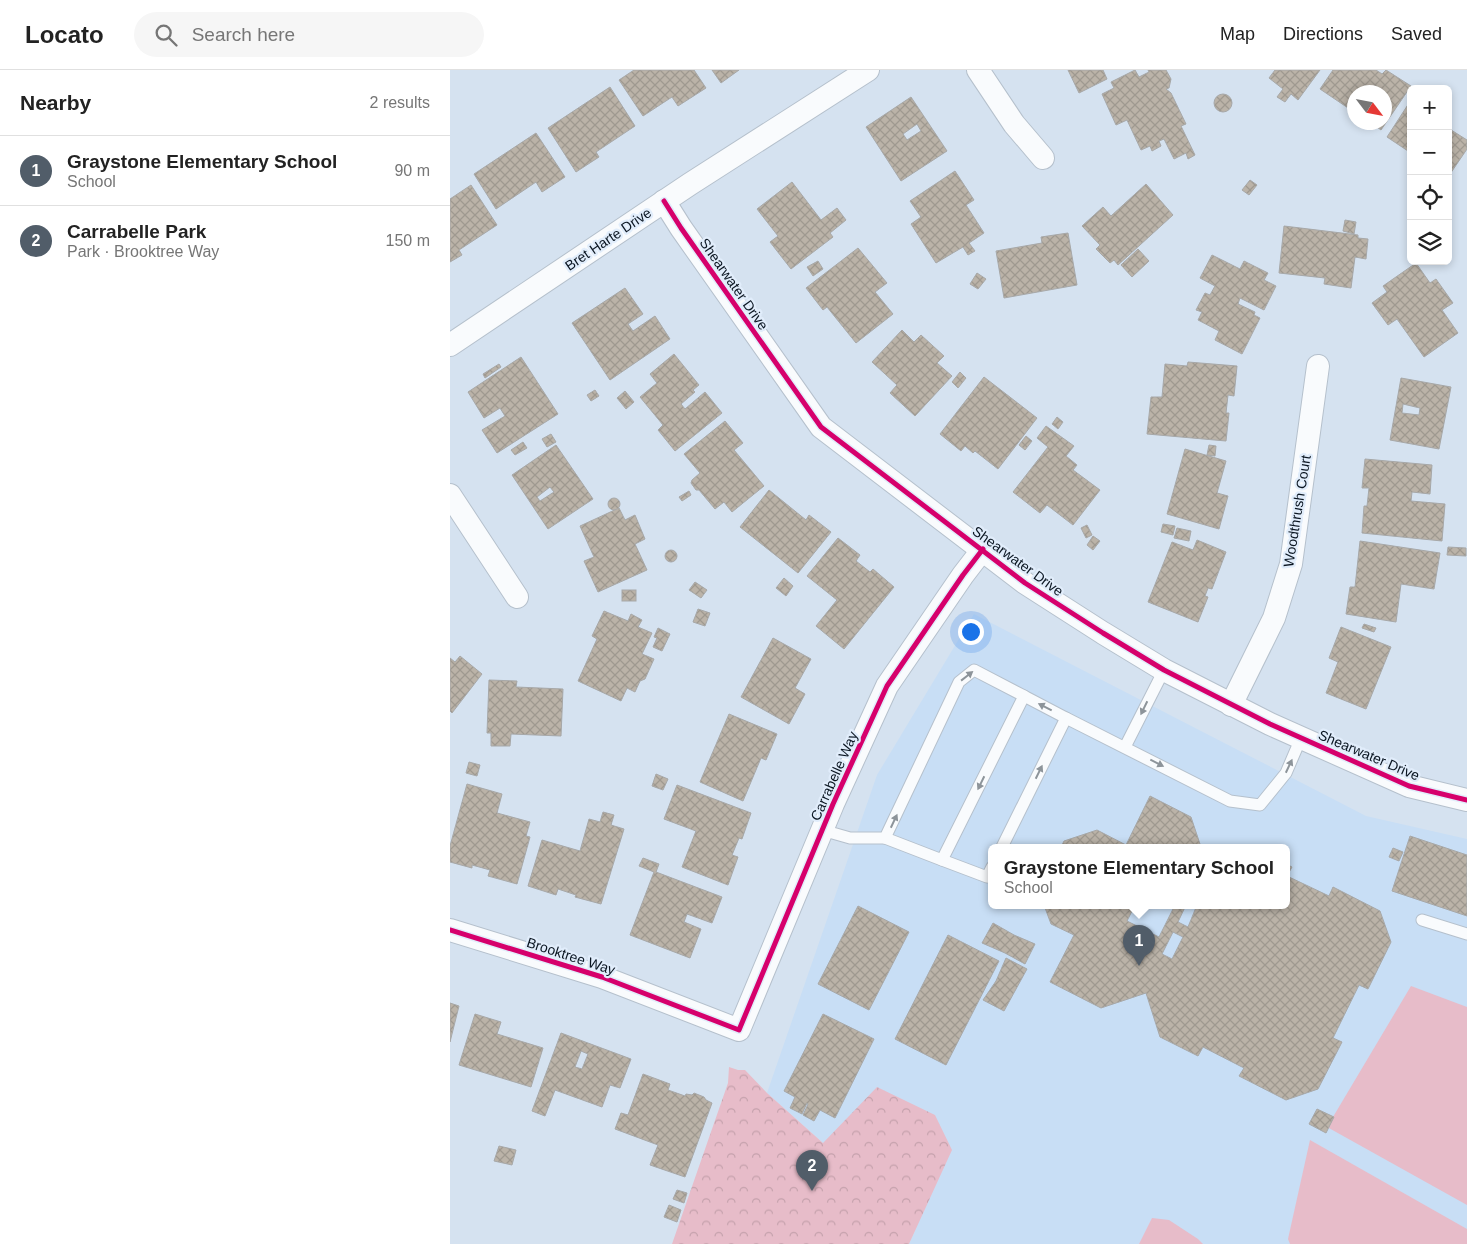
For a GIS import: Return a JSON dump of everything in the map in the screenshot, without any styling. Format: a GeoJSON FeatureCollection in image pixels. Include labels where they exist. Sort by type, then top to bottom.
{"type":"FeatureCollection","features":[{"type":"Feature","properties":{"kind":"street","name":"Bret Harte Drive"},"geometry":{"type":"LineString","coordinates":[[450,345],[664,201],[868,70]]}},
{"type":"Feature","properties":{"kind":"street"},"geometry":{"type":"LineString","coordinates":[[978,70],[1014,124],[1043,158]]}},
{"type":"Feature","properties":{"kind":"street","name":"Shearwater Drive"},"geometry":{"type":"LineString","coordinates":[[664,201],[692,244],[821,427],[1025,583],[1164,670],[1231,705],[1409,786],[1467,800]]}},
{"type":"Feature","properties":{"kind":"street","name":"Woodthrush Court"},"geometry":{"type":"LineString","coordinates":[[1231,705],[1274,618],[1291,564],[1318,366]]}},
{"type":"Feature","properties":{"kind":"street"},"geometry":{"type":"LineString","coordinates":[[450,495],[517,596]]}},
{"type":"Feature","properties":{"kind":"street","name":"Carrabelle Way"},"geometry":{"type":"LineString","coordinates":[[739,1030],[822,830],[887,686],[983,549]]}},
{"type":"Feature","properties":{"kind":"street","name":"Brooktree Way"},"geometry":{"type":"LineString","coordinates":[[450,930],[602,977],[739,1030]]}},
{"type":"Feature","properties":{"kind":"lane"},"geometry":{"type":"LineString","coordinates":[[885,838],[959,682],[974,670],[1230,801],[1260,805],[1286,773],[1301,738]]}},
{"type":"Feature","properties":{"kind":"lane"},"geometry":{"type":"LineString","coordinates":[[1125,747],[1164,670]]}},
{"type":"Feature","properties":{"kind":"lane"},"geometry":{"type":"LineString","coordinates":[[942,860],[1024,696]]}},
{"type":"Feature","properties":{"kind":"lane"},"geometry":{"type":"LineString","coordinates":[[1003,844],[1066,718]]}},
{"type":"Feature","properties":{"kind":"lane"},"geometry":{"type":"LineString","coordinates":[[822,830],[850,838],[885,838],[987,877],[988,875]]}},
{"type":"Feature","properties":{"kind":"lane"},"geometry":{"type":"LineString","coordinates":[[1422,920],[1467,934]]}},
{"type":"Feature","properties":{"kind":"shaded area"},"geometry":{"type":"Polygon","coordinates":[[[974,614],[1366,816],[1467,839],[1467,1244],[909,1244],[915,1231],[876,1190],[767,1093],[877,775],[974,614]]]}},
{"type":"Feature","properties":{"kind":"green space"},"geometry":{"type":"Polygon","coordinates":[[[1411,986],[1467,1007],[1467,1205],[1327,1127],[1411,986]]]}},
{"type":"Feature","properties":{"kind":"green space"},"geometry":{"type":"Polygon","coordinates":[[[729,1067],[745,1070],[767,1093],[823,1143],[877,1087],[935,1115],[952,1150],[909,1244],[672,1244],[728,1083],[729,1067]]]}},
{"type":"Feature","properties":{"kind":"green space"},"geometry":{"type":"Polygon","coordinates":[[[1310,1140],[1467,1229],[1467,1244],[1290,1244],[1288,1239],[1310,1140]]]}},
{"type":"Feature","properties":{"kind":"green space"},"geometry":{"type":"Polygon","coordinates":[[[1152,1218],[1169,1220],[1203,1244],[1139,1244],[1152,1218]]]}},
{"type":"Feature","properties":{"kind":"building"},"geometry":{"type":"Polygon","coordinates":[[[634,70],[694,70],[706,88],[678,106],[672,97],[643,116],[619,80],[634,70]]]}},
{"type":"Feature","properties":{"kind":"building"},"geometry":{"type":"Polygon","coordinates":[[[712,70],[739,70],[721,83],[712,70]]]}},
{"type":"Feature","properties":{"kind":"building"},"geometry":{"type":"Polygon","coordinates":[[[1068,70],[1103,70],[1107,79],[1079,93],[1068,70]]]}},
{"type":"Feature","properties":{"kind":"building"},"geometry":{"type":"Polygon","coordinates":[[[1135,70],[1139,77],[1149,72],[1148,70],[1166,70],[1171,79],[1169,88],[1166,89],[1171,93],[1186,124],[1181,126],[1195,155],[1188,159],[1186,153],[1174,159],[1164,139],[1159,141],[1161,146],[1152,151],[1150,146],[1141,150],[1127,120],[1116,125],[1102,94],[1114,88],[1111,82],[1135,70]]]}},
{"type":"Feature","properties":{"kind":"building"},"geometry":{"type":"Polygon","coordinates":[[[1275,70],[1320,70],[1298,100],[1291,94],[1285,102],[1277,97],[1283,89],[1269,78],[1275,70]]]}},
{"type":"Feature","properties":{"kind":"building"},"geometry":{"type":"Polygon","coordinates":[[[1333,70],[1376,70],[1382,74],[1386,70],[1409,85],[1407,85],[1407,92],[1392,114],[1392,85],[1347,85],[1347,107],[1320,89],[1333,70]]]}},
{"type":"Feature","properties":{"kind":"building"},"geometry":{"type":"Polygon","coordinates":[[[610,87],[635,126],[596,152],[599,157],[576,172],[548,128],[610,87]]]}},
{"type":"Feature","properties":{"kind":"building"},"geometry":{"type":"Polygon","coordinates":[[[1223,94],[1229,97],[1232,103],[1229,109],[1223,112],[1217,109],[1214,103],[1217,97],[1223,94]]]}},
{"type":"Feature","properties":{"kind":"building"},"geometry":{"type":"Polygon","coordinates":[[[911,97],[947,151],[901,181],[866,127],[911,97]],[[917,124],[903,134],[907,140],[921,131],[917,124]]]}},
{"type":"Feature","properties":{"kind":"building"},"geometry":{"type":"Polygon","coordinates":[[[1407,106],[1407,150],[1387,137],[1407,106]]]}},
{"type":"Feature","properties":{"kind":"building"},"geometry":{"type":"Polygon","coordinates":[[[1452,131],[1467,140],[1467,149],[1452,171],[1452,131]]]}},
{"type":"Feature","properties":{"kind":"building"},"geometry":{"type":"Polygon","coordinates":[[[536,133],[565,177],[542,192],[536,182],[496,209],[474,174],[536,133]]]}},
{"type":"Feature","properties":{"kind":"building"},"geometry":{"type":"Polygon","coordinates":[[[955,171],[974,200],[966,205],[984,233],[969,243],[975,251],[968,255],[963,247],[936,263],[911,224],[921,217],[910,201],[955,171]]]}},
{"type":"Feature","properties":{"kind":"building"},"geometry":{"type":"Polygon","coordinates":[[[1250,180],[1257,185],[1249,195],[1242,190],[1250,180]]]}},
{"type":"Feature","properties":{"kind":"building"},"geometry":{"type":"Polygon","coordinates":[[[792,182],[821,220],[837,208],[846,220],[830,233],[833,237],[791,269],[770,242],[778,236],[757,209],[792,182]]]}},
{"type":"Feature","properties":{"kind":"building"},"geometry":{"type":"Polygon","coordinates":[[[1146,184],[1173,215],[1118,265],[1114,260],[1110,263],[1096,249],[1100,245],[1082,226],[1103,207],[1111,216],[1146,184]]]}},
{"type":"Feature","properties":{"kind":"building"},"geometry":{"type":"Polygon","coordinates":[[[471,185],[497,225],[459,250],[462,255],[450,262],[450,199],[471,185]]]}},
{"type":"Feature","properties":{"kind":"building"},"geometry":{"type":"Polygon","coordinates":[[[1345,220],[1356,222],[1354,234],[1343,231],[1345,220]]]}},
{"type":"Feature","properties":{"kind":"building"},"geometry":{"type":"Polygon","coordinates":[[[1284,226],[1358,235],[1358,238],[1368,239],[1366,259],[1355,257],[1351,288],[1324,284],[1325,278],[1279,273],[1284,226]]]}},
{"type":"Feature","properties":{"kind":"building"},"geometry":{"type":"Polygon","coordinates":[[[1068,233],[1077,285],[1004,298],[996,251],[1042,243],[1041,237],[1068,233]]]}},
{"type":"Feature","properties":{"kind":"building"},"geometry":{"type":"Polygon","coordinates":[[[858,248],[887,283],[875,292],[893,314],[856,343],[827,307],[823,310],[806,288],[858,248]]]}},
{"type":"Feature","properties":{"kind":"building"},"geometry":{"type":"Polygon","coordinates":[[[1138,249],[1149,261],[1132,277],[1121,265],[1138,249]]]}},
{"type":"Feature","properties":{"kind":"building"},"geometry":{"type":"Polygon","coordinates":[[[1212,255],[1240,269],[1244,261],[1268,273],[1264,280],[1276,286],[1264,310],[1240,298],[1238,304],[1255,312],[1254,315],[1260,318],[1242,354],[1215,340],[1219,331],[1198,320],[1202,312],[1196,310],[1205,293],[1210,295],[1215,286],[1200,278],[1212,255]]]}},
{"type":"Feature","properties":{"kind":"building"},"geometry":{"type":"Polygon","coordinates":[[[818,261],[823,269],[813,276],[807,267],[818,261]]]}},
{"type":"Feature","properties":{"kind":"building"},"geometry":{"type":"Polygon","coordinates":[[[1413,265],[1417,265],[1430,283],[1436,279],[1453,303],[1442,310],[1458,333],[1424,357],[1397,319],[1388,325],[1372,303],[1387,292],[1383,286],[1413,265]]]}},
{"type":"Feature","properties":{"kind":"building"},"geometry":{"type":"Polygon","coordinates":[[[977,273],[986,279],[978,289],[970,284],[977,273]]]}},
{"type":"Feature","properties":{"kind":"building"},"geometry":{"type":"Polygon","coordinates":[[[625,288],[643,314],[628,324],[633,331],[655,316],[670,339],[610,380],[572,323],[625,288]]]}},
{"type":"Feature","properties":{"kind":"building"},"geometry":{"type":"Polygon","coordinates":[[[902,330],[914,342],[921,335],[944,356],[937,363],[952,376],[915,416],[890,393],[897,385],[872,362],[902,330]]]}},
{"type":"Feature","properties":{"kind":"building"},"geometry":{"type":"Polygon","coordinates":[[[674,354],[699,385],[693,390],[695,392],[681,404],[685,409],[705,392],[722,413],[675,451],[658,430],[663,425],[640,397],[657,383],[650,374],[674,354]]]}},
{"type":"Feature","properties":{"kind":"building"},"geometry":{"type":"Polygon","coordinates":[[[521,357],[558,414],[497,453],[482,430],[505,416],[500,408],[484,418],[468,392],[521,357]]]}},
{"type":"Feature","properties":{"kind":"building"},"geometry":{"type":"Polygon","coordinates":[[[1188,362],[1237,366],[1234,396],[1228,395],[1226,413],[1229,413],[1226,441],[1147,434],[1151,397],[1162,397],[1165,364],[1187,366],[1188,362]]]}},
{"type":"Feature","properties":{"kind":"building"},"geometry":{"type":"Polygon","coordinates":[[[499,364],[501,367],[485,378],[483,374],[499,364]]]}},
{"type":"Feature","properties":{"kind":"building"},"geometry":{"type":"Polygon","coordinates":[[[960,372],[966,378],[958,388],[952,382],[960,372]]]}},
{"type":"Feature","properties":{"kind":"building"},"geometry":{"type":"Polygon","coordinates":[[[984,377],[1037,418],[998,469],[975,451],[973,453],[965,446],[961,451],[940,434],[984,377]]]}},
{"type":"Feature","properties":{"kind":"building"},"geometry":{"type":"Polygon","coordinates":[[[1401,378],[1451,387],[1439,449],[1390,440],[1401,378]],[[1403,404],[1402,413],[1419,415],[1420,408],[1403,404]]]}},
{"type":"Feature","properties":{"kind":"building"},"geometry":{"type":"Polygon","coordinates":[[[595,390],[599,396],[591,401],[587,395],[595,390]]]}},
{"type":"Feature","properties":{"kind":"building"},"geometry":{"type":"Polygon","coordinates":[[[625,391],[634,402],[626,409],[617,398],[625,391]]]}},
{"type":"Feature","properties":{"kind":"building"},"geometry":{"type":"Polygon","coordinates":[[[1057,417],[1063,422],[1058,429],[1052,424],[1057,417]]]}},
{"type":"Feature","properties":{"kind":"building"},"geometry":{"type":"Polygon","coordinates":[[[725,421],[743,443],[734,450],[764,486],[732,512],[724,502],[715,509],[699,490],[696,490],[691,483],[700,473],[684,454],[725,421]]]}},
{"type":"Feature","properties":{"kind":"building"},"geometry":{"type":"Polygon","coordinates":[[[1046,426],[1074,446],[1066,456],[1077,465],[1073,470],[1100,490],[1073,525],[1047,505],[1040,513],[1013,492],[1048,447],[1037,438],[1046,426]]]}},
{"type":"Feature","properties":{"kind":"building"},"geometry":{"type":"Polygon","coordinates":[[[551,434],[556,442],[547,447],[542,439],[551,434]]]}},
{"type":"Feature","properties":{"kind":"building"},"geometry":{"type":"Polygon","coordinates":[[[1026,436],[1032,441],[1025,450],[1019,445],[1026,436]]]}},
{"type":"Feature","properties":{"kind":"building"},"geometry":{"type":"Polygon","coordinates":[[[523,442],[527,448],[515,455],[511,450],[523,442]]]}},
{"type":"Feature","properties":{"kind":"building"},"geometry":{"type":"Polygon","coordinates":[[[556,445],[593,499],[548,529],[512,475],[556,445]],[[550,487],[537,497],[540,501],[554,492],[550,487]]]}},
{"type":"Feature","properties":{"kind":"building"},"geometry":{"type":"Polygon","coordinates":[[[1209,445],[1216,446],[1215,456],[1207,455],[1209,445]]]}},
{"type":"Feature","properties":{"kind":"building"},"geometry":{"type":"Polygon","coordinates":[[[1185,449],[1226,461],[1217,493],[1228,496],[1219,529],[1167,514],[1185,449]]]}},
{"type":"Feature","properties":{"kind":"building"},"geometry":{"type":"Polygon","coordinates":[[[1365,459],[1432,465],[1430,494],[1412,492],[1411,501],[1445,504],[1442,541],[1362,533],[1364,506],[1367,506],[1369,488],[1362,488],[1365,459]]]}},
{"type":"Feature","properties":{"kind":"building"},"geometry":{"type":"Polygon","coordinates":[[[769,490],[806,520],[809,515],[831,532],[798,573],[740,527],[769,490]]]}},
{"type":"Feature","properties":{"kind":"building"},"geometry":{"type":"Polygon","coordinates":[[[689,491],[691,495],[682,501],[679,497],[689,491]]]}},
{"type":"Feature","properties":{"kind":"building"},"geometry":{"type":"Polygon","coordinates":[[[614,498],[620,504],[614,510],[608,504],[614,498]]]}},
{"type":"Feature","properties":{"kind":"building"},"geometry":{"type":"Polygon","coordinates":[[[619,508],[625,520],[635,515],[645,539],[635,544],[647,570],[598,592],[584,561],[594,557],[580,526],[619,508]]]}},
{"type":"Feature","properties":{"kind":"building"},"geometry":{"type":"Polygon","coordinates":[[[1163,524],[1175,526],[1173,535],[1161,532],[1163,524]]]}},
{"type":"Feature","properties":{"kind":"building"},"geometry":{"type":"Polygon","coordinates":[[[1087,525],[1092,535],[1086,538],[1081,528],[1087,525]]]}},
{"type":"Feature","properties":{"kind":"building"},"geometry":{"type":"Polygon","coordinates":[[[1177,528],[1191,531],[1189,541],[1174,538],[1177,528]]]}},
{"type":"Feature","properties":{"kind":"building"},"geometry":{"type":"Polygon","coordinates":[[[1093,536],[1100,541],[1093,550],[1087,545],[1093,536]]]}},
{"type":"Feature","properties":{"kind":"building"},"geometry":{"type":"Polygon","coordinates":[[[838,538],[860,555],[856,561],[870,572],[873,569],[894,587],[844,649],[816,626],[837,600],[807,576],[838,538]]]}},
{"type":"Feature","properties":{"kind":"building"},"geometry":{"type":"Polygon","coordinates":[[[1197,540],[1226,552],[1212,589],[1208,588],[1205,596],[1208,597],[1198,622],[1148,602],[1172,542],[1193,550],[1197,540]]]}},
{"type":"Feature","properties":{"kind":"building"},"geometry":{"type":"Polygon","coordinates":[[[1360,541],[1440,553],[1434,589],[1401,584],[1396,622],[1346,614],[1350,587],[1355,587],[1360,541]]]}},
{"type":"Feature","properties":{"kind":"building"},"geometry":{"type":"Polygon","coordinates":[[[1448,547],[1466,548],[1466,556],[1447,555],[1448,547]]]}},
{"type":"Feature","properties":{"kind":"building"},"geometry":{"type":"Polygon","coordinates":[[[669,550],[673,550],[677,556],[673,562],[669,562],[665,558],[665,554],[669,550]]]}},
{"type":"Feature","properties":{"kind":"building"},"geometry":{"type":"Polygon","coordinates":[[[784,578],[793,586],[786,596],[776,588],[784,578]]]}},
{"type":"Feature","properties":{"kind":"building"},"geometry":{"type":"Polygon","coordinates":[[[695,582],[707,590],[701,598],[689,590],[695,582]]]}},
{"type":"Feature","properties":{"kind":"building"},"geometry":{"type":"Polygon","coordinates":[[[622,590],[636,590],[636,601],[622,601],[622,590]]]}},
{"type":"Feature","properties":{"kind":"building"},"geometry":{"type":"Polygon","coordinates":[[[698,609],[710,613],[705,626],[693,622],[698,609]]]}},
{"type":"Feature","properties":{"kind":"building"},"geometry":{"type":"Polygon","coordinates":[[[604,611],[628,621],[631,614],[642,620],[638,627],[652,633],[642,654],[654,659],[645,679],[640,681],[635,692],[627,688],[621,701],[578,681],[597,639],[592,636],[604,611]]]}},
{"type":"Feature","properties":{"kind":"building"},"geometry":{"type":"Polygon","coordinates":[[[1364,624],[1376,628],[1374,632],[1362,628],[1364,624]]]}},
{"type":"Feature","properties":{"kind":"building"},"geometry":{"type":"Polygon","coordinates":[[[1341,627],[1391,647],[1366,709],[1326,693],[1338,662],[1329,658],[1341,627]]]}},
{"type":"Feature","properties":{"kind":"building"},"geometry":{"type":"Polygon","coordinates":[[[658,628],[670,634],[662,651],[653,647],[657,638],[654,637],[658,628]]]}},
{"type":"Feature","properties":{"kind":"building"},"geometry":{"type":"Polygon","coordinates":[[[773,638],[811,659],[795,688],[805,694],[789,724],[741,697],[773,638]]]}},
{"type":"Feature","properties":{"kind":"building"},"geometry":{"type":"Polygon","coordinates":[[[460,656],[482,674],[452,713],[450,711],[450,658],[455,662],[460,656]]]}},
{"type":"Feature","properties":{"kind":"building"},"geometry":{"type":"Polygon","coordinates":[[[489,680],[517,681],[516,687],[563,689],[561,736],[511,734],[510,746],[491,746],[491,733],[487,733],[489,680]]]}},
{"type":"Feature","properties":{"kind":"building"},"geometry":{"type":"Polygon","coordinates":[[[729,714],[777,734],[766,760],[761,758],[743,801],[700,782],[729,714]]]}},
{"type":"Feature","properties":{"kind":"building"},"geometry":{"type":"Polygon","coordinates":[[[469,762],[480,765],[477,776],[466,773],[469,762]]]}},
{"type":"Feature","properties":{"kind":"building"},"geometry":{"type":"Polygon","coordinates":[[[656,774],[668,779],[663,790],[652,786],[656,774]]]}},
{"type":"Feature","properties":{"kind":"building"},"geometry":{"type":"Polygon","coordinates":[[[467,784],[502,794],[497,813],[530,822],[526,836],[530,837],[517,884],[488,876],[490,870],[472,865],[472,868],[450,862],[450,846],[467,784]]]}},
{"type":"Feature","properties":{"kind":"building"},"geometry":{"type":"Polygon","coordinates":[[[677,785],[751,813],[742,839],[739,838],[732,855],[738,857],[728,885],[682,867],[696,831],[664,819],[677,785]]]}},
{"type":"Feature","properties":{"kind":"building"},"geometry":{"type":"Polygon","coordinates":[[[1150,796],[1191,817],[1200,844],[1126,844],[1150,796]]]}},
{"type":"Feature","properties":{"kind":"building"},"geometry":{"type":"Polygon","coordinates":[[[603,812],[614,815],[611,825],[624,829],[601,904],[575,897],[576,895],[558,889],[556,895],[528,886],[542,840],[580,851],[589,819],[600,822],[603,812]]]}},
{"type":"Feature","properties":{"kind":"building"},"geometry":{"type":"Polygon","coordinates":[[[1097,830],[1124,844],[1062,844],[1064,841],[1097,830]]]}},
{"type":"Feature","properties":{"kind":"building"},"geometry":{"type":"Polygon","coordinates":[[[1410,836],[1467,855],[1467,916],[1392,891],[1410,836]]]}},
{"type":"Feature","properties":{"kind":"building"},"geometry":{"type":"Polygon","coordinates":[[[1393,848],[1403,852],[1399,861],[1389,857],[1393,848]]]}},
{"type":"Feature","properties":{"kind":"building"},"geometry":{"type":"Polygon","coordinates":[[[643,858],[659,864],[656,872],[722,897],[712,923],[687,914],[684,922],[701,929],[690,958],[630,935],[654,872],[639,866],[643,858]]]}},
{"type":"Feature","properties":{"kind":"building"},"geometry":{"type":"Polygon","coordinates":[[[1290,877],[1329,896],[1333,887],[1380,911],[1391,942],[1368,989],[1359,985],[1333,1038],[1342,1042],[1318,1089],[1286,1100],[1239,1076],[1244,1068],[1203,1047],[1198,1056],[1160,1037],[1146,993],[1101,1008],[1050,982],[1074,935],[1051,924],[1045,909],[1133,909],[1127,921],[1159,937],[1173,909],[1184,909],[1178,922],[1188,927],[1195,909],[1290,909],[1290,877]],[[1173,932],[1162,954],[1172,959],[1183,937],[1173,932]]]}},
{"type":"Feature","properties":{"kind":"building"},"geometry":{"type":"Polygon","coordinates":[[[858,906],[909,932],[869,1010],[818,984],[858,906]]]}},
{"type":"Feature","properties":{"kind":"building"},"geometry":{"type":"Polygon","coordinates":[[[993,923],[1035,944],[1025,964],[982,943],[993,923]]]}},
{"type":"Feature","properties":{"kind":"building"},"geometry":{"type":"Polygon","coordinates":[[[948,935],[999,961],[946,1065],[895,1039],[948,935]]]}},
{"type":"Feature","properties":{"kind":"building"},"geometry":{"type":"Polygon","coordinates":[[[1006,958],[1027,969],[1004,1011],[983,1000],[996,981],[1006,958]]]}},
{"type":"Feature","properties":{"kind":"building"},"geometry":{"type":"Polygon","coordinates":[[[450,1003],[459,1006],[450,1042],[450,1003]]]}},
{"type":"Feature","properties":{"kind":"building"},"geometry":{"type":"Polygon","coordinates":[[[475,1014],[501,1022],[497,1034],[543,1048],[531,1087],[459,1065],[475,1014]]]}},
{"type":"Feature","properties":{"kind":"building"},"geometry":{"type":"Polygon","coordinates":[[[823,1014],[874,1039],[835,1118],[820,1110],[814,1121],[803,1115],[807,1103],[802,1114],[790,1108],[795,1097],[784,1091],[823,1014]]]}},
{"type":"Feature","properties":{"kind":"building"},"geometry":{"type":"Polygon","coordinates":[[[561,1033],[631,1059],[620,1088],[610,1085],[602,1107],[555,1090],[545,1116],[532,1111],[561,1033]],[[581,1051],[575,1067],[582,1069],[588,1054],[581,1051]]]}},
{"type":"Feature","properties":{"kind":"building"},"geometry":{"type":"Polygon","coordinates":[[[643,1074],[670,1084],[668,1090],[685,1096],[686,1094],[692,1095],[694,1093],[712,1103],[685,1177],[650,1165],[658,1145],[615,1129],[621,1113],[628,1115],[643,1074]]]}},
{"type":"Feature","properties":{"kind":"building"},"geometry":{"type":"Polygon","coordinates":[[[1317,1109],[1334,1117],[1326,1133],[1309,1124],[1317,1109]]]}},
{"type":"Feature","properties":{"kind":"building"},"geometry":{"type":"Polygon","coordinates":[[[499,1146],[516,1150],[512,1165],[494,1161],[499,1146]]]}},
{"type":"Feature","properties":{"kind":"building"},"geometry":{"type":"Polygon","coordinates":[[[677,1190],[687,1193],[684,1203],[673,1199],[677,1190]]]}},
{"type":"Feature","properties":{"kind":"building"},"geometry":{"type":"Polygon","coordinates":[[[669,1205],[681,1210],[677,1222],[664,1217],[669,1205]]]}},
{"type":"Feature","properties":{"kind":"cycle path"},"geometry":{"type":"LineString","coordinates":[[664,201],[821,427],[1025,583],[1164,670],[1270,724],[1409,786],[1467,800]]}},
{"type":"Feature","properties":{"kind":"cycle path"},"geometry":{"type":"LineString","coordinates":[[450,930],[602,977],[739,1030],[833,804],[887,686],[983,549]]}},
{"type":"Feature","properties":{"kind":"place","name":"Graystone Elementary School"},"geometry":{"type":"Point","coordinates":[1139,966]}},
{"type":"Feature","properties":{"kind":"place","name":"Carrabelle Park"},"geometry":{"type":"Point","coordinates":[812,1191]}}]}
